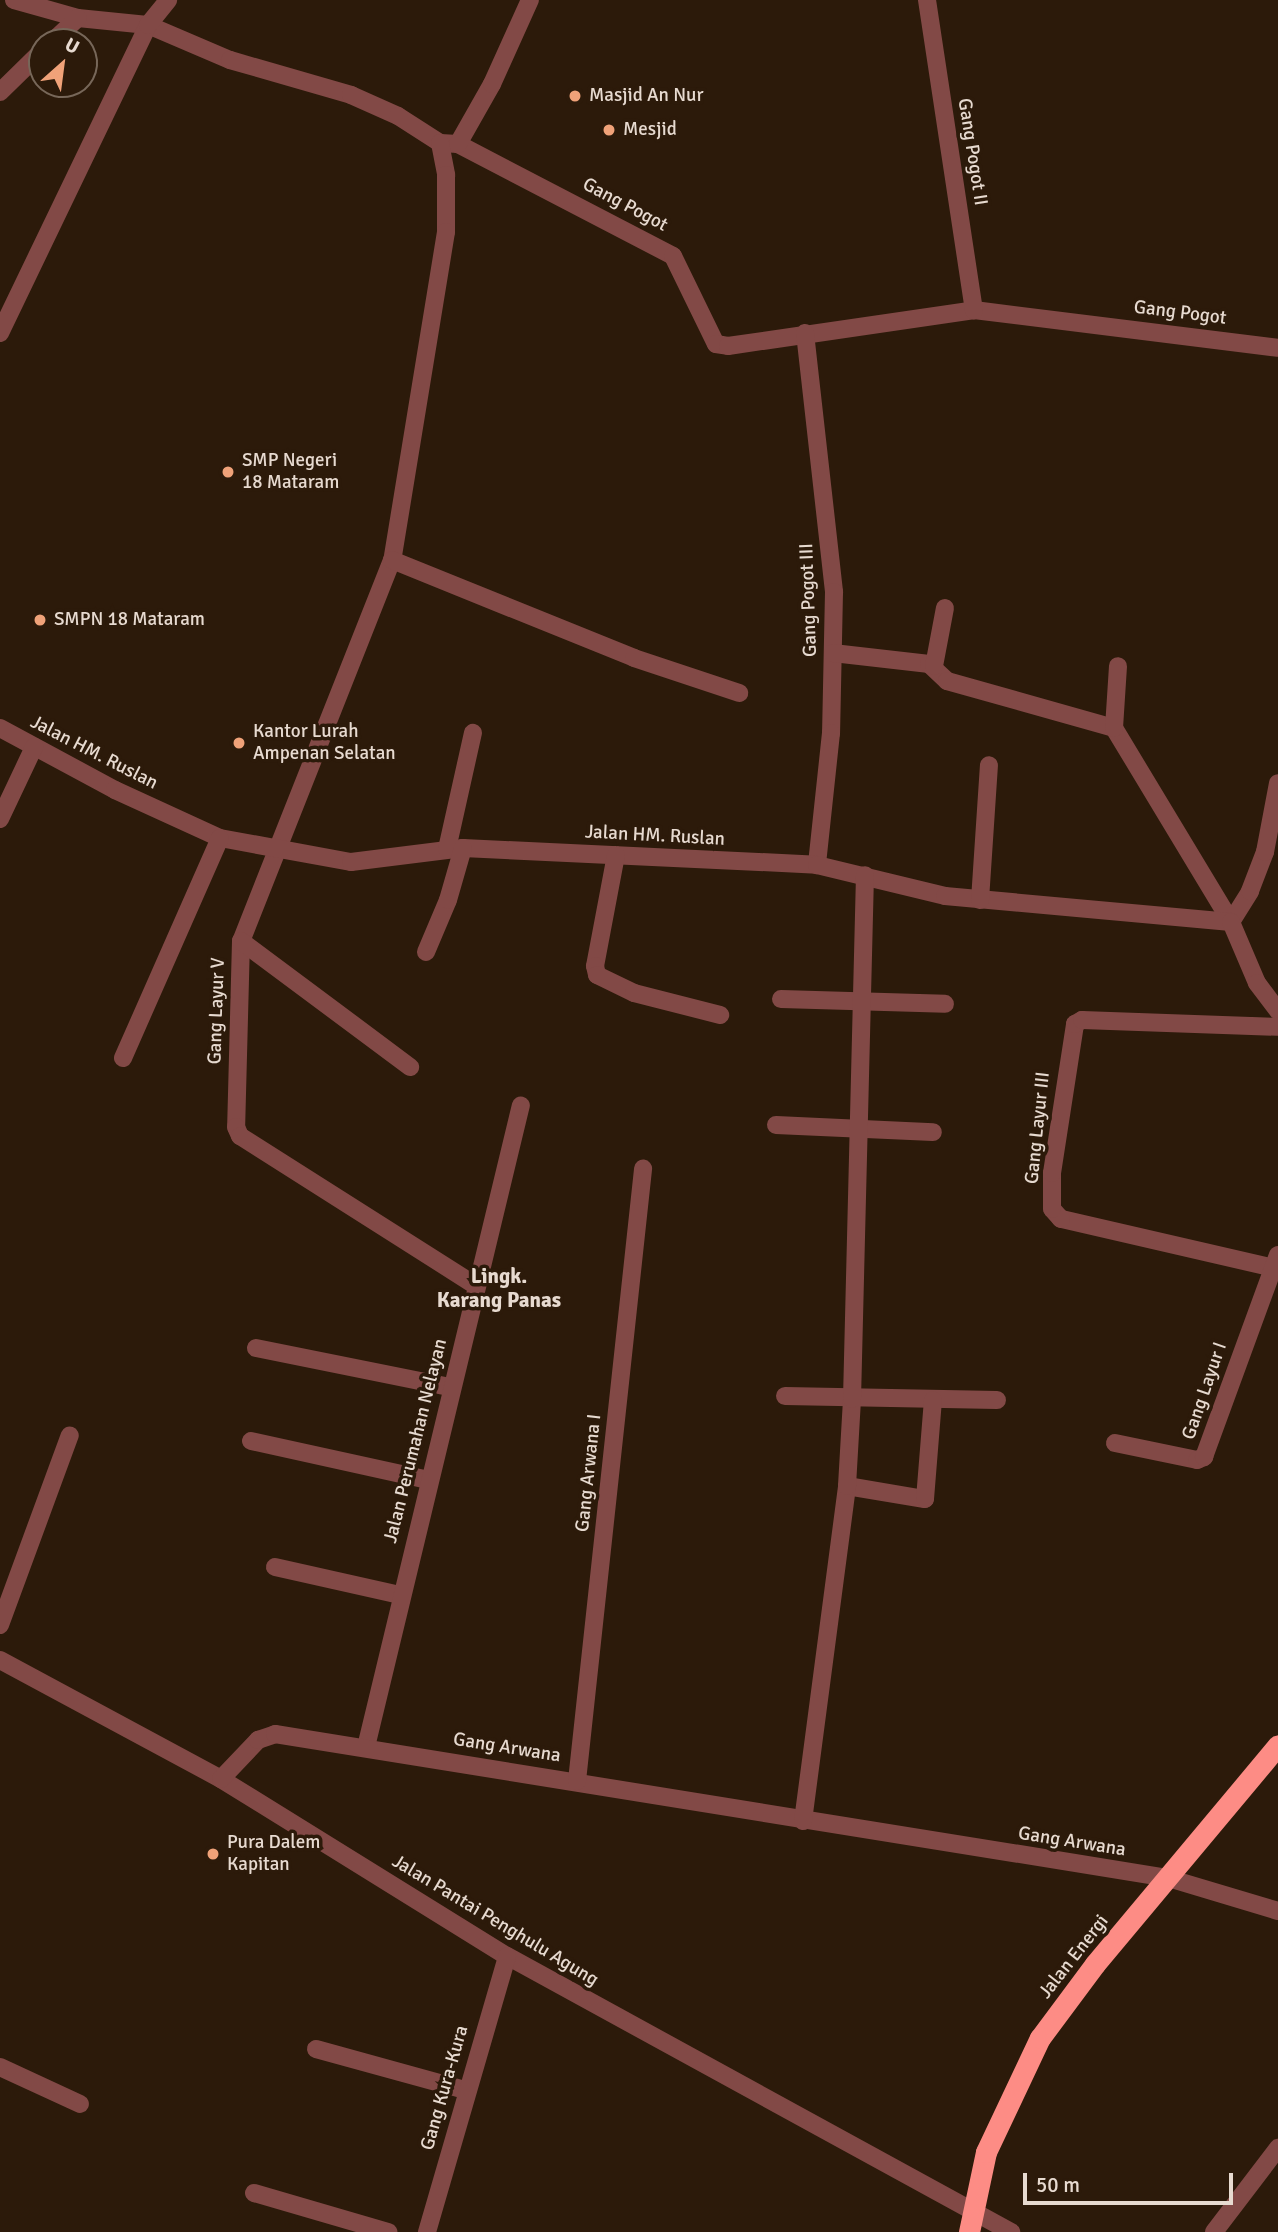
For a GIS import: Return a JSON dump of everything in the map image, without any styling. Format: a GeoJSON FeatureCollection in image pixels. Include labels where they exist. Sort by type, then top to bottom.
{"type":"FeatureCollection","features":[{"type":"Feature","properties":{"kind":"highway","name":"Jalan Energi"},"geometry":{"type":"LineString","coordinates":[[971,2221],[999,2120],[1040,2038],[1095,1964],[1278,1745]]}},
{"type":"Feature","properties":{"kind":"street","name":"Gang Pogot"},"geometry":{"type":"LineString","coordinates":[[14,0],[78,18],[148,25],[230,60],[351,95],[440,143],[458,144],[673,256],[716,344],[727,346],[974,310],[1278,348]]}},
{"type":"Feature","properties":{"kind":"street"},"geometry":{"type":"LineString","coordinates":[[0,333],[148,25],[168,0]]}},
{"type":"Feature","properties":{"kind":"street"},"geometry":{"type":"LineString","coordinates":[[458,144],[492,84],[530,0]]}},
{"type":"Feature","properties":{"kind":"street","name":"Gang Pogot II"},"geometry":{"type":"LineString","coordinates":[[927,0],[974,310]]}},
{"type":"Feature","properties":{"kind":"street"},"geometry":{"type":"LineString","coordinates":[[67,28],[78,18]]}},
{"type":"Feature","properties":{"kind":"street"},"geometry":{"type":"LineString","coordinates":[[0,92],[28,65]]}},
{"type":"Feature","properties":{"kind":"street","name":"Gang Layur V"},"geometry":{"type":"LineString","coordinates":[[440,143],[446,175],[446,232],[392,560],[241,942],[234,1059],[236,1132],[476,1286]]}},
{"type":"Feature","properties":{"kind":"street","name":"Gang Pogot III"},"geometry":{"type":"LineString","coordinates":[[805,333],[834,593],[831,733],[817,865]]}},
{"type":"Feature","properties":{"kind":"street"},"geometry":{"type":"LineString","coordinates":[[392,560],[634,658],[739,693]]}},
{"type":"Feature","properties":{"kind":"street"},"geometry":{"type":"LineString","coordinates":[[934,666],[945,608]]}},
{"type":"Feature","properties":{"kind":"street"},"geometry":{"type":"LineString","coordinates":[[833,653],[934,666],[947,681],[1114,728]]}},
{"type":"Feature","properties":{"kind":"street"},"geometry":{"type":"LineString","coordinates":[[1118,666],[1114,728],[1231,922],[1257,983],[1278,1011]]}},
{"type":"Feature","properties":{"kind":"street","name":"Jalan HM. Ruslan"},"geometry":{"type":"LineString","coordinates":[[0,728],[115,790],[219,838],[277,846],[351,862],[455,849],[817,865],[979,900],[1231,922]]}},
{"type":"Feature","properties":{"kind":"street"},"geometry":{"type":"LineString","coordinates":[[426,952],[448,900],[473,733]]}},
{"type":"Feature","properties":{"kind":"street"},"geometry":{"type":"LineString","coordinates":[[0,819],[34,747]]}},
{"type":"Feature","properties":{"kind":"street"},"geometry":{"type":"LineString","coordinates":[[979,900],[989,765]]}},
{"type":"Feature","properties":{"kind":"street"},"geometry":{"type":"LineString","coordinates":[[1231,922],[1250,891],[1265,852],[1278,783]]}},
{"type":"Feature","properties":{"kind":"street"},"geometry":{"type":"LineString","coordinates":[[123,1058],[219,838]]}},
{"type":"Feature","properties":{"kind":"street"},"geometry":{"type":"LineString","coordinates":[[616,855],[595,966],[597,975],[634,993],[720,1015]]}},
{"type":"Feature","properties":{"kind":"street"},"geometry":{"type":"LineString","coordinates":[[803,1821],[846,1486],[852,1399],[865,876]]}},
{"type":"Feature","properties":{"kind":"street"},"geometry":{"type":"LineString","coordinates":[[241,942],[410,1067]]}},
{"type":"Feature","properties":{"kind":"street"},"geometry":{"type":"LineString","coordinates":[[781,999],[945,1004]]}},
{"type":"Feature","properties":{"kind":"street","name":"Gang Layur III"},"geometry":{"type":"LineString","coordinates":[[1276,1261],[1060,1219],[1052,1209],[1052,1173],[1074,1024],[1082,1020],[1278,1027]]}},
{"type":"Feature","properties":{"kind":"street","name":"Jalan Perumahan Nelayan"},"geometry":{"type":"LineString","coordinates":[[366,1747],[450,1387],[521,1105]]}},
{"type":"Feature","properties":{"kind":"street"},"geometry":{"type":"LineString","coordinates":[[776,1125],[933,1132]]}},
{"type":"Feature","properties":{"kind":"street","name":"Gang Arwana I"},"geometry":{"type":"LineString","coordinates":[[577,1781],[643,1169]]}},
{"type":"Feature","properties":{"kind":"street","name":"Gang Layur I"},"geometry":{"type":"LineString","coordinates":[[1115,1443],[1197,1460],[1204,1457],[1276,1261]]}},
{"type":"Feature","properties":{"kind":"street"},"geometry":{"type":"LineString","coordinates":[[256,1348],[450,1387]]}},
{"type":"Feature","properties":{"kind":"street"},"geometry":{"type":"LineString","coordinates":[[785,1396],[997,1401]]}},
{"type":"Feature","properties":{"kind":"street"},"geometry":{"type":"LineString","coordinates":[[846,1486],[925,1499],[933,1400]]}},
{"type":"Feature","properties":{"kind":"street"},"geometry":{"type":"LineString","coordinates":[[0,1625],[70,1435]]}},
{"type":"Feature","properties":{"kind":"street"},"geometry":{"type":"LineString","coordinates":[[251,1441],[428,1480]]}},
{"type":"Feature","properties":{"kind":"street"},"geometry":{"type":"LineString","coordinates":[[275,1567],[400,1595]]}},
{"type":"Feature","properties":{"kind":"street","name":"Jalan Pantai Penghulu Agung"},"geometry":{"type":"LineString","coordinates":[[0,1660],[221,1779],[507,1956],[971,2221],[1011,2232]]}},
{"type":"Feature","properties":{"kind":"street","name":"Gang Arwana"},"geometry":{"type":"LineString","coordinates":[[221,1779],[267,1735],[366,1747],[803,1821],[1168,1878],[1278,1911]]}},
{"type":"Feature","properties":{"kind":"street","name":"Gang Kura-Kura"},"geometry":{"type":"LineString","coordinates":[[427,2232],[465,2090],[507,1956]]}},
{"type":"Feature","properties":{"kind":"street"},"geometry":{"type":"LineString","coordinates":[[316,2049],[465,2090]]}},
{"type":"Feature","properties":{"kind":"street"},"geometry":{"type":"LineString","coordinates":[[0,2067],[80,2104]]}},
{"type":"Feature","properties":{"kind":"street"},"geometry":{"type":"LineString","coordinates":[[1214,2232],[1272,2167],[1278,2148]]}},
{"type":"Feature","properties":{"kind":"street"},"geometry":{"type":"LineString","coordinates":[[254,2193],[388,2232]]}},
{"type":"Feature","properties":{"kind":"place","name":"Masjid An Nur"},"geometry":{"type":"Point","coordinates":[575,96]}},
{"type":"Feature","properties":{"kind":"place","name":"Mesjid"},"geometry":{"type":"Point","coordinates":[609,130]}},
{"type":"Feature","properties":{"kind":"place","name":"SMP Negeri 18 Mataram"},"geometry":{"type":"Point","coordinates":[228,472]}},
{"type":"Feature","properties":{"kind":"place","name":"SMPN 18 Mataram"},"geometry":{"type":"Point","coordinates":[40,620]}},
{"type":"Feature","properties":{"kind":"place","name":"Kantor Lurah Ampenan Selatan"},"geometry":{"type":"Point","coordinates":[239,743]}},
{"type":"Feature","properties":{"kind":"place","name":"Pura Dalem Kapitan"},"geometry":{"type":"Point","coordinates":[213,1854]}},
{"type":"Feature","properties":{"kind":"district","name":"Lingk. Karang Panas"},"geometry":{"type":"Point","coordinates":[499,1288]}}]}
